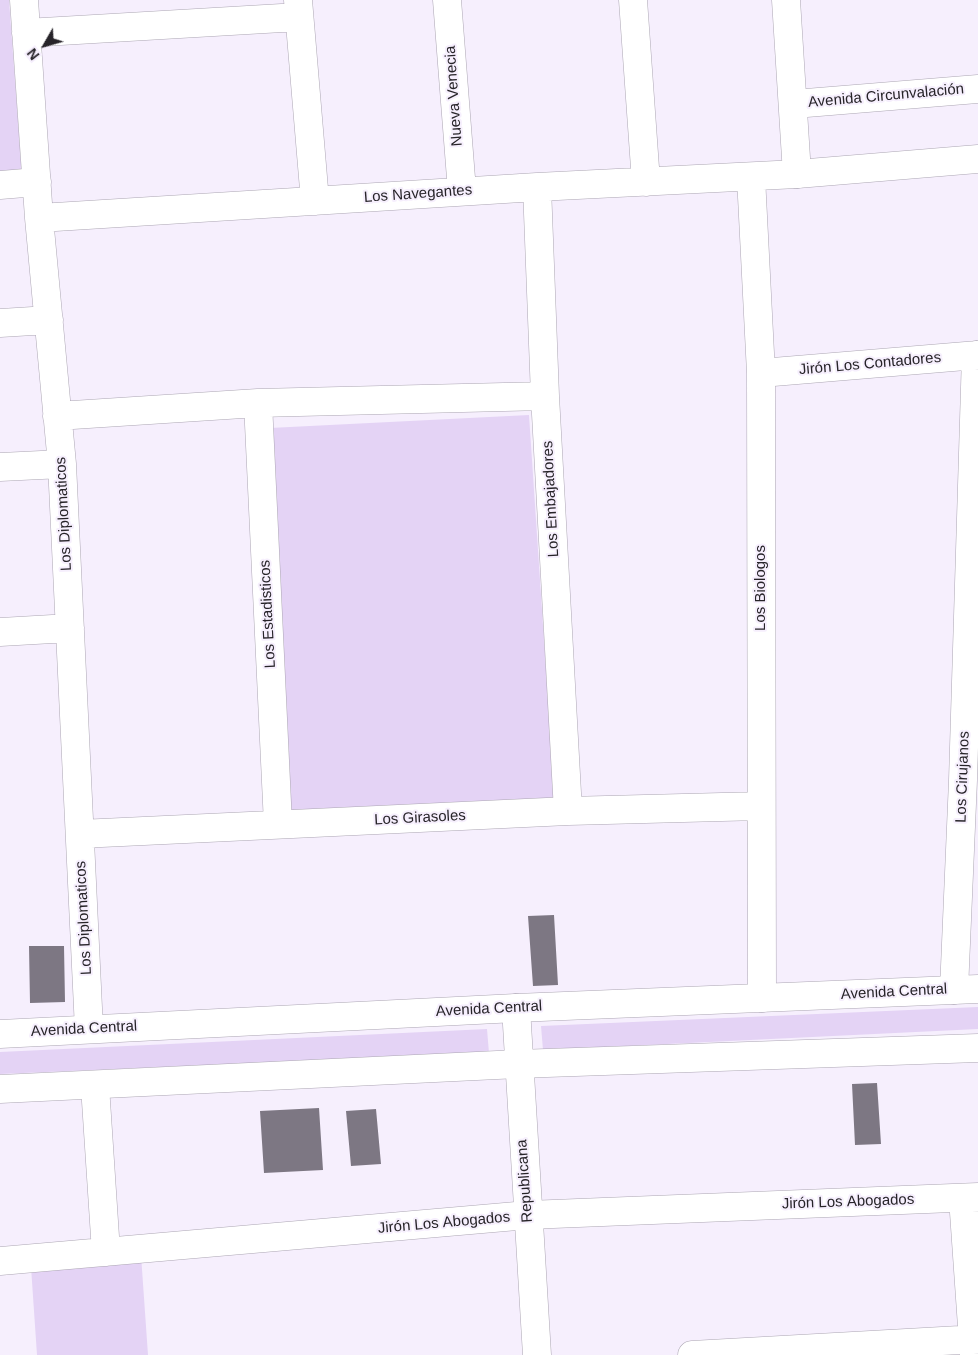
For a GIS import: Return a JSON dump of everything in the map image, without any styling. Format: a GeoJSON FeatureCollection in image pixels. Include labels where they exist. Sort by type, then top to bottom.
{"type":"FeatureCollection","features":[{"type":"Feature","properties":{"kind":"street","name":"Los Diplomaticos"},"geometry":{"type":"LineString","coordinates":[[24,0],[39,218],[62,464],[89,1029]]}},
{"type":"Feature","properties":{"kind":"street","name":"Nueva Venecia"},"geometry":{"type":"LineString","coordinates":[[448,0],[462,191]]}},
{"type":"Feature","properties":{"kind":"street"},"geometry":{"type":"LineString","coordinates":[[633,0],[646,182]]}},
{"type":"Feature","properties":{"kind":"street"},"geometry":{"type":"LineString","coordinates":[[786,0],[797,174],[978,159]]}},
{"type":"Feature","properties":{"kind":"street"},"geometry":{"type":"LineString","coordinates":[[26,33],[298,8],[314,201]]}},
{"type":"Feature","properties":{"kind":"street","name":"Avenida Circunvalación"},"geometry":{"type":"LineString","coordinates":[[794,104],[978,89]]}},
{"type":"Feature","properties":{"kind":"street","name":"Los Navegantes"},"geometry":{"type":"LineString","coordinates":[[39,218],[462,191],[797,174]]}},
{"type":"Feature","properties":{"kind":"street","name":"Los Biologos"},"geometry":{"type":"LineString","coordinates":[[752,177],[761,373],[760,806],[762,998]]}},
{"type":"Feature","properties":{"kind":"street"},"geometry":{"type":"LineString","coordinates":[[0,185],[37,182]]}},
{"type":"Feature","properties":{"kind":"street","name":"Los Embajadores"},"geometry":{"type":"LineString","coordinates":[[537,187],[545,396],[568,811]]}},
{"type":"Feature","properties":{"kind":"street"},"geometry":{"type":"LineString","coordinates":[[0,323],[50,320]]}},
{"type":"Feature","properties":{"kind":"street","name":"Jirón Los Contadores"},"geometry":{"type":"LineString","coordinates":[[761,373],[977,355]]}},
{"type":"Feature","properties":{"kind":"street","name":"Los Cirujanos"},"geometry":{"type":"LineString","coordinates":[[966,989],[977,355]]}},
{"type":"Feature","properties":{"kind":"street"},"geometry":{"type":"LineString","coordinates":[[58,416],[258,403],[545,396]]}},
{"type":"Feature","properties":{"kind":"street","name":"Los Estadisticos"},"geometry":{"type":"LineString","coordinates":[[258,403],[278,824]]}},
{"type":"Feature","properties":{"kind":"street"},"geometry":{"type":"LineString","coordinates":[[0,468],[62,464]]}},
{"type":"Feature","properties":{"kind":"street"},"geometry":{"type":"LineString","coordinates":[[0,632],[70,628]]}},
{"type":"Feature","properties":{"kind":"street","name":"Los Girasoles"},"geometry":{"type":"LineString","coordinates":[[80,834],[568,811],[760,806]]}},
{"type":"Feature","properties":{"kind":"street","name":"Avenida Central"},"geometry":{"type":"LineString","coordinates":[[0,1034],[516,1008],[966,989]]}},
{"type":"Feature","properties":{"kind":"street","name":"Republicana"},"geometry":{"type":"LineString","coordinates":[[516,1008],[518,1064],[538,1355]]}},
{"type":"Feature","properties":{"kind":"street"},"geometry":{"type":"LineString","coordinates":[[0,1089],[95,1086],[518,1064],[978,1048]]}},
{"type":"Feature","properties":{"kind":"street"},"geometry":{"type":"LineString","coordinates":[[95,1086],[106,1252]]}},
{"type":"Feature","properties":{"kind":"street"},"geometry":{"type":"LineString","coordinates":[[692,1355],[975,1344],[971,1197]]}},
{"type":"Feature","properties":{"kind":"street","name":"Jirón Los Abogados"},"geometry":{"type":"LineString","coordinates":[[0,1261],[528,1215],[971,1197]]}},
{"type":"Feature","properties":{"kind":"shaded area"},"geometry":{"type":"Polygon","coordinates":[[[0,0],[9,0],[22,175],[0,176],[0,0]]]}},
{"type":"Feature","properties":{"kind":"shaded area"},"geometry":{"type":"Polygon","coordinates":[[[529,415],[555,805],[288,817],[270,428],[529,415]]]}},
{"type":"Feature","properties":{"kind":"shaded area"},"geometry":{"type":"Polygon","coordinates":[[[978,1007],[978,1029],[543,1050],[541,1026],[978,1007]]]}},
{"type":"Feature","properties":{"kind":"shaded area"},"geometry":{"type":"Polygon","coordinates":[[[487,1029],[489,1053],[0,1074],[0,1052],[487,1029]]]}},
{"type":"Feature","properties":{"kind":"shaded area"},"geometry":{"type":"Polygon","coordinates":[[[141,1255],[148,1355],[37,1355],[31,1267],[141,1255]]]}},
{"type":"Feature","properties":{"kind":"building"},"geometry":{"type":"Polygon","coordinates":[[[554,915],[558,985],[533,986],[528,916],[554,915]]]}},
{"type":"Feature","properties":{"kind":"building"},"geometry":{"type":"Polygon","coordinates":[[[29,946],[64,946],[65,1002],[30,1003],[29,946]]]}},
{"type":"Feature","properties":{"kind":"building"},"geometry":{"type":"Polygon","coordinates":[[[877,1083],[881,1144],[855,1145],[852,1084],[877,1083]]]}},
{"type":"Feature","properties":{"kind":"building"},"geometry":{"type":"Polygon","coordinates":[[[319,1108],[323,1170],[264,1173],[260,1111],[319,1108]]]}},
{"type":"Feature","properties":{"kind":"building"},"geometry":{"type":"Polygon","coordinates":[[[376,1109],[381,1164],[351,1166],[346,1111],[376,1109]]]}}]}
